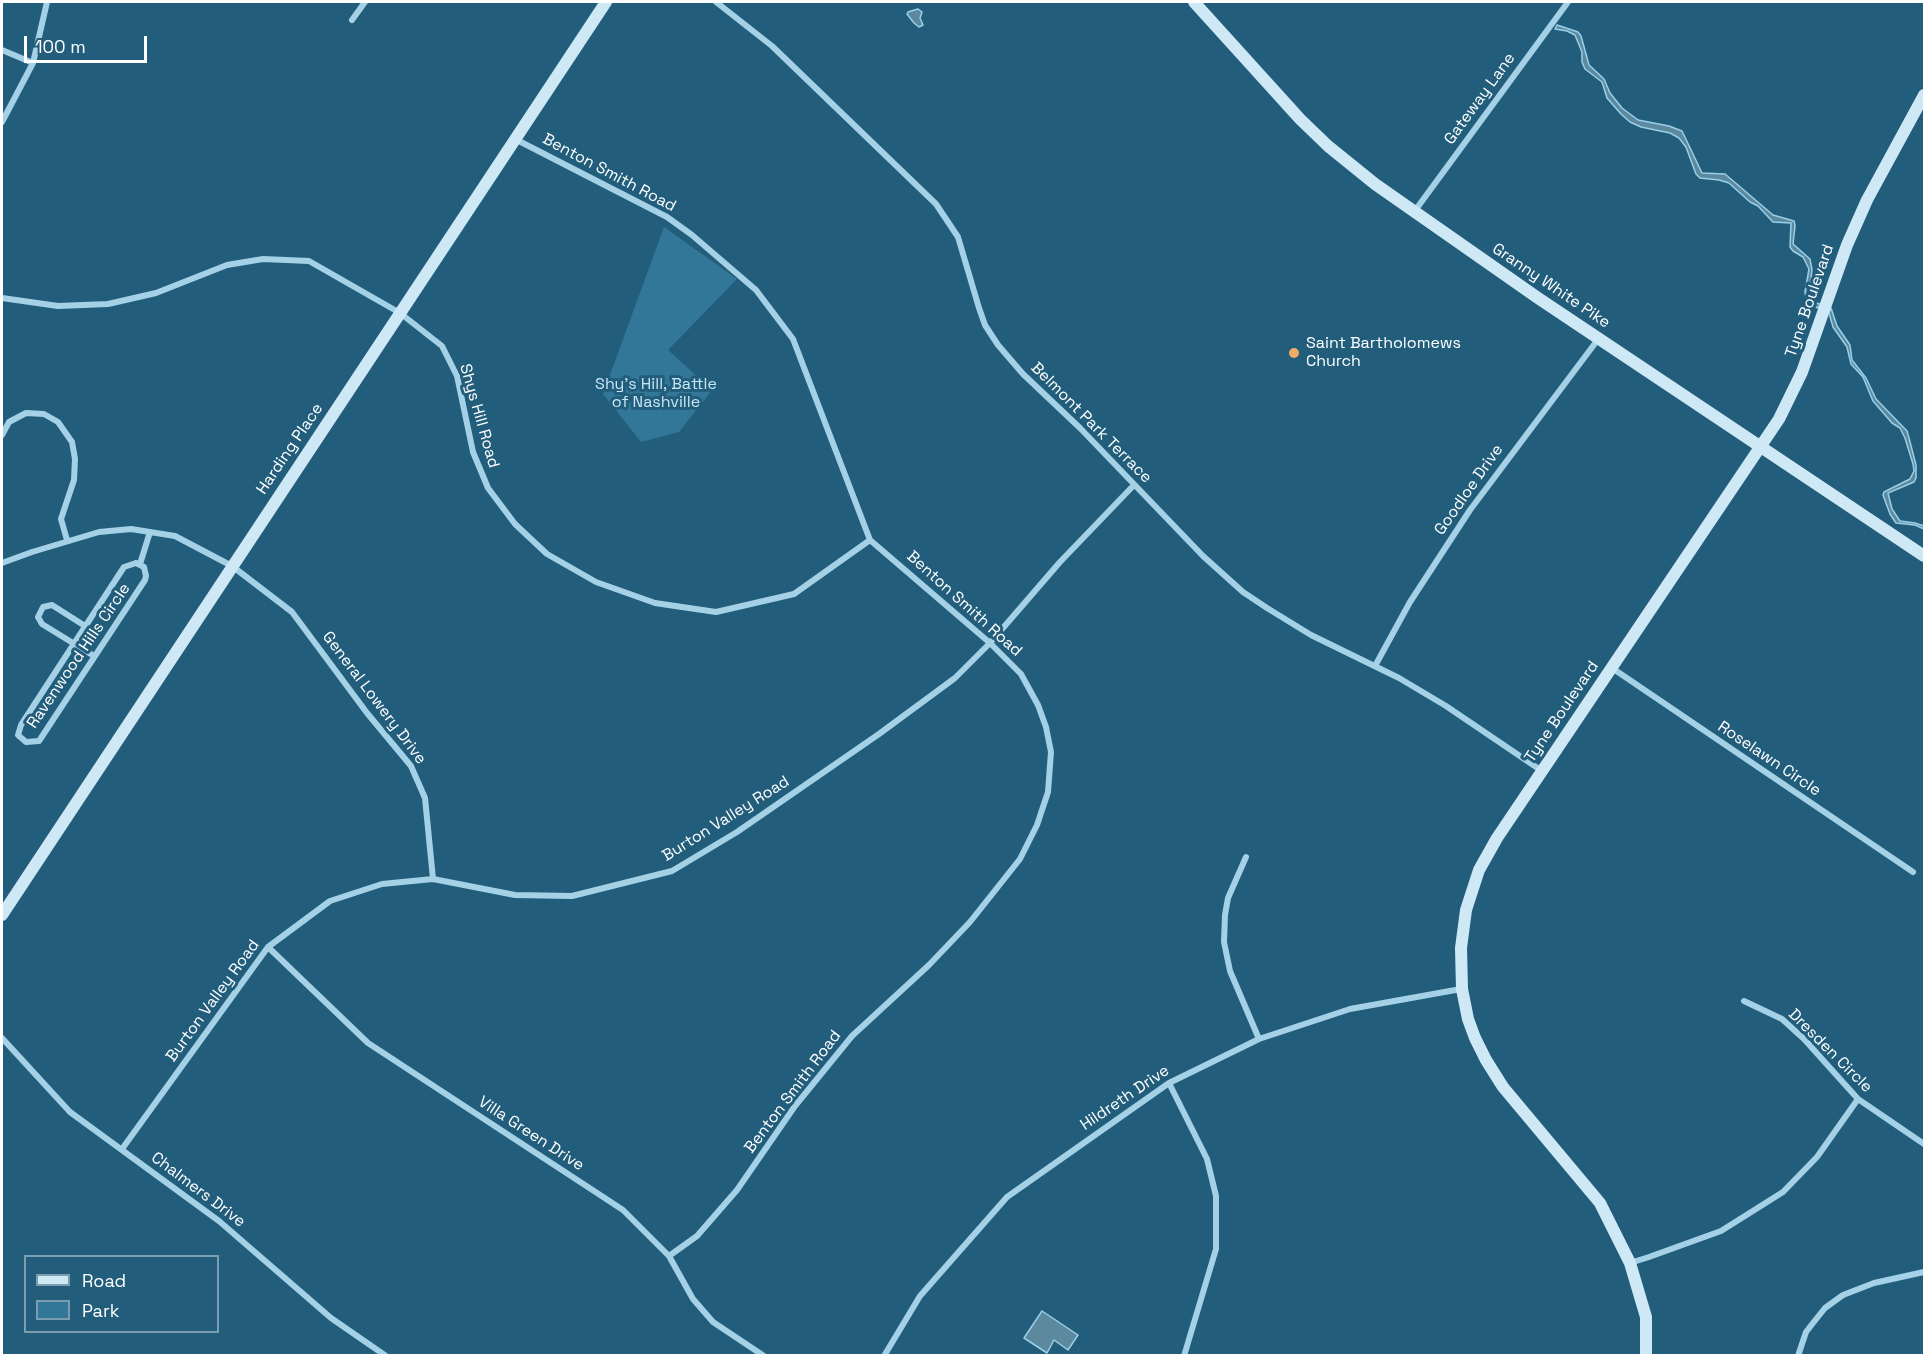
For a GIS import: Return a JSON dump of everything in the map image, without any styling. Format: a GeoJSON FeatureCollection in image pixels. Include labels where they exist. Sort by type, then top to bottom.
{"type":"FeatureCollection","features":[{"type":"Feature","properties":{"kind":"main road","name":"Harding Place"},"geometry":{"type":"LineString","coordinates":[[2,915],[606,2]]}},
{"type":"Feature","properties":{"kind":"main road","name":"Granny White Pike"},"geometry":{"type":"LineString","coordinates":[[1194,2],[1317,136],[1360,172],[1414,212],[1599,338],[1924,556]]}},
{"type":"Feature","properties":{"kind":"main road","name":"Tyne Boulevard"},"geometry":{"type":"LineString","coordinates":[[1646,1356],[1646,1317],[1630,1263],[1600,1203],[1493,1072],[1471,1027],[1462,989],[1460,964],[1462,930],[1475,880],[1497,838],[1779,419],[1799,381],[1846,244],[1866,200],[1924,95]]}},
{"type":"Feature","properties":{"kind":"street"},"geometry":{"type":"LineString","coordinates":[[2,122],[33,63],[46,2]]}},
{"type":"Feature","properties":{"kind":"street"},"geometry":{"type":"LineString","coordinates":[[352,20],[365,2]]}},
{"type":"Feature","properties":{"kind":"street","name":"Belmont Park Terrace"},"geometry":{"type":"LineString","coordinates":[[716,2],[772,46],[936,204],[958,237],[979,308],[992,338],[1015,366],[1080,428],[1203,556],[1243,592],[1311,635],[1400,678],[1542,771]]}},
{"type":"Feature","properties":{"kind":"street","name":"Gateway Lane"},"geometry":{"type":"LineString","coordinates":[[1414,212],[1565,3]]}},
{"type":"Feature","properties":{"kind":"street"},"geometry":{"type":"LineString","coordinates":[[2,50],[33,63]]}},
{"type":"Feature","properties":{"kind":"street","name":"Benton Smith Road"},"geometry":{"type":"LineString","coordinates":[[515,139],[667,217],[692,235],[756,290],[793,339],[870,540],[990,643],[1021,674],[1038,705],[1046,727],[1051,752],[1048,792],[1037,825],[1020,859],[966,927],[929,965],[852,1036],[795,1106],[737,1190],[697,1236],[669,1256]]}},
{"type":"Feature","properties":{"kind":"street","name":"Shys Hill Road"},"geometry":{"type":"LineString","coordinates":[[2,298],[58,306],[108,304],[156,293],[226,265],[263,259],[309,261],[400,313],[441,346],[457,376],[473,452],[488,488],[515,524],[547,554],[596,582],[655,603],[716,612],[795,594],[870,540]]}},
{"type":"Feature","properties":{"kind":"street","name":"Goodloe Drive"},"geometry":{"type":"LineString","coordinates":[[1375,666],[1410,602],[1470,510],[1599,338]]}},
{"type":"Feature","properties":{"kind":"street"},"geometry":{"type":"LineString","coordinates":[[2,435],[9,422],[26,412],[44,414],[58,422],[72,442],[75,459],[74,480],[61,519],[67,540]]}},
{"type":"Feature","properties":{"kind":"street","name":"Burton Valley Road"},"geometry":{"type":"LineString","coordinates":[[122,1149],[268,947],[330,901],[382,884],[433,879],[515,895],[572,896],[672,872],[736,832],[879,734],[955,678],[990,643],[1060,562],[1134,485]]}},
{"type":"Feature","properties":{"kind":"street","name":"General Lowery Drive"},"geometry":{"type":"LineString","coordinates":[[2,563],[99,531],[131,529],[176,536],[232,566],[292,612],[367,713],[411,766],[425,798],[433,879]]}},
{"type":"Feature","properties":{"kind":"street","name":"Ravenwood Hills Circle"},"geometry":{"type":"LineString","coordinates":[[140,564],[150,532]]}},
{"type":"Feature","properties":{"kind":"street","name":"Ravenwood Hills Circle"},"geometry":{"type":"LineString","coordinates":[[132,563],[140,564],[146,572],[145,580],[39,741],[26,742],[20,738],[18,730],[124,567],[132,563]]}},
{"type":"Feature","properties":{"kind":"street"},"geometry":{"type":"LineString","coordinates":[[85,626],[52,605],[43,607],[38,617],[39,621],[94,656]]}},
{"type":"Feature","properties":{"kind":"street","name":"Roselawn Circle"},"geometry":{"type":"LineString","coordinates":[[1611,668],[1913,872]]}},
{"type":"Feature","properties":{"kind":"street"},"geometry":{"type":"LineString","coordinates":[[1246,858],[1228,898],[1224,942],[1230,971],[1258,1039]]}},
{"type":"Feature","properties":{"kind":"street","name":"Villa Green Drive"},"geometry":{"type":"LineString","coordinates":[[268,947],[368,1042],[623,1210],[669,1256],[693,1299],[713,1322],[764,1356]]}},
{"type":"Feature","properties":{"kind":"street","name":"Hildreth Drive"},"geometry":{"type":"LineString","coordinates":[[885,1356],[920,1296],[1007,1197],[1169,1083],[1258,1039],[1350,1009],[1462,989]]}},
{"type":"Feature","properties":{"kind":"street","name":"Dresden Circle"},"geometry":{"type":"LineString","coordinates":[[1744,1001],[1776,1015],[1799,1034],[1858,1099],[1924,1144]]}},
{"type":"Feature","properties":{"kind":"street","name":"Chalmers Drive"},"geometry":{"type":"LineString","coordinates":[[2,1038],[70,1112],[219,1221],[331,1318],[386,1356]]}},
{"type":"Feature","properties":{"kind":"street"},"geometry":{"type":"LineString","coordinates":[[1169,1083],[1208,1159],[1216,1196],[1215,1255],[1184,1356]]}},
{"type":"Feature","properties":{"kind":"street"},"geometry":{"type":"LineString","coordinates":[[1630,1263],[1721,1230],[1783,1192],[1817,1157],[1858,1099]]}},
{"type":"Feature","properties":{"kind":"street"},"geometry":{"type":"LineString","coordinates":[[1798,1356],[1808,1329],[1825,1308],[1834,1301],[1867,1285],[1924,1272]]}},
{"type":"Feature","properties":{"kind":"green space","name":"Shy's Hill, Battle of Nashville"},"geometry":{"type":"Polygon","coordinates":[[[664,227],[737,279],[668,350],[712,390],[679,432],[641,442],[603,394],[664,227]]]}},
{"type":"Feature","properties":{"kind":"shaded area"},"geometry":{"type":"Polygon","coordinates":[[[918,9],[922,12],[920,18],[923,25],[919,27],[907,14],[918,9]]]}},
{"type":"Feature","properties":{"kind":"shaded area"},"geometry":{"type":"Polygon","coordinates":[[[1557,25],[1578,32],[1589,65],[1604,79],[1610,93],[1622,108],[1638,120],[1682,131],[1702,173],[1725,174],[1773,215],[1794,221],[1793,244],[1810,259],[1812,270],[1809,296],[1812,302],[1820,304],[1818,308],[1807,303],[1805,292],[1809,269],[1803,257],[1790,247],[1791,223],[1773,222],[1758,206],[1750,202],[1729,183],[1700,178],[1696,174],[1686,147],[1679,138],[1670,133],[1641,127],[1630,122],[1607,98],[1602,82],[1585,69],[1582,52],[1575,35],[1555,29],[1557,25]]]}},
{"type":"Feature","properties":{"kind":"shaded area"},"geometry":{"type":"Polygon","coordinates":[[[1831,308],[1837,326],[1850,345],[1852,360],[1866,378],[1876,399],[1907,431],[1916,465],[1916,478],[1914,482],[1888,493],[1892,509],[1900,521],[1924,526],[1924,529],[1915,525],[1896,523],[1890,514],[1884,492],[1910,479],[1914,471],[1913,464],[1900,428],[1892,423],[1873,401],[1863,377],[1851,364],[1847,347],[1833,327],[1829,313],[1831,308]]]}},
{"type":"Feature","properties":{"kind":"shaded area"},"geometry":{"type":"Polygon","coordinates":[[[1042,1311],[1078,1335],[1068,1350],[1054,1340],[1047,1353],[1024,1338],[1042,1311]]]}},
{"type":"Feature","properties":{"kind":"place","name":"Saint Bartholomews Church"},"geometry":{"type":"Point","coordinates":[1294,353]}}]}
